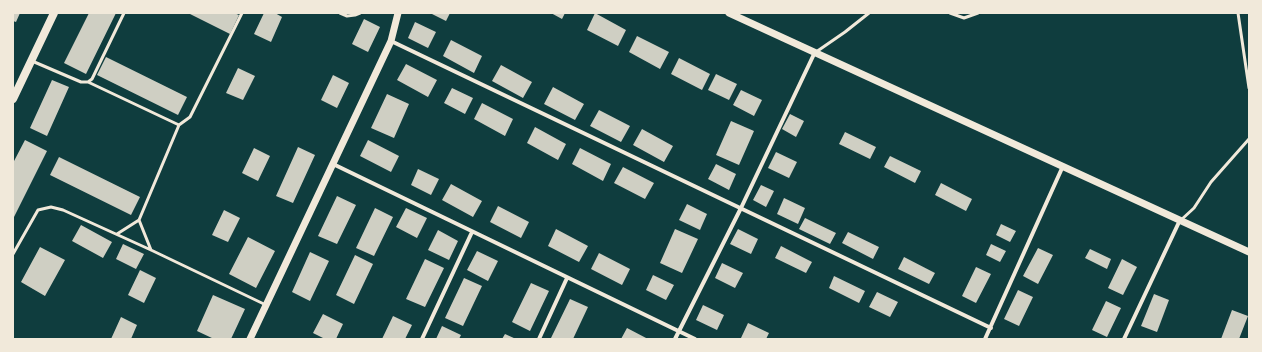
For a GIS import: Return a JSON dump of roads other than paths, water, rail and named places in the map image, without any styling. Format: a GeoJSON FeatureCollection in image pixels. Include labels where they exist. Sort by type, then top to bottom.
{"type":"FeatureCollection","features":[{"type":"Feature","properties":{"kind":"main road"},"geometry":{"type":"LineString","coordinates":[[13,99],[54,13]]}},
{"type":"Feature","properties":{"kind":"street"},"geometry":{"type":"LineString","coordinates":[[250,339],[391,41],[398,13]]}},
{"type":"Feature","properties":{"kind":"street"},"geometry":{"type":"LineString","coordinates":[[729,13],[1249,252]]}},
{"type":"Feature","properties":{"kind":"street"},"geometry":{"type":"LineString","coordinates":[[391,41],[991,328]]}},
{"type":"Feature","properties":{"kind":"street"},"geometry":{"type":"LineString","coordinates":[[675,339],[741,208],[815,52]]}},
{"type":"Feature","properties":{"kind":"street"},"geometry":{"type":"LineString","coordinates":[[333,164],[695,339]]}},
{"type":"Feature","properties":{"kind":"street"},"geometry":{"type":"LineString","coordinates":[[985,339],[1063,166]]}},
{"type":"Feature","properties":{"kind":"street"},"geometry":{"type":"LineString","coordinates":[[1124,339],[1180,220]]}},
{"type":"Feature","properties":{"kind":"street"},"geometry":{"type":"LineString","coordinates":[[422,339],[472,232]]}},
{"type":"Feature","properties":{"kind":"street"},"geometry":{"type":"LineString","coordinates":[[539,339],[567,278]]}},
{"type":"Feature","properties":{"kind":"lane"},"geometry":{"type":"LineString","coordinates":[[88,82],[92,79],[124,13]]}},
{"type":"Feature","properties":{"kind":"lane"},"geometry":{"type":"LineString","coordinates":[[117,234],[139,220],[179,125],[190,117],[242,13]]}},
{"type":"Feature","properties":{"kind":"lane"},"geometry":{"type":"LineString","coordinates":[[340,13],[347,16],[356,16],[360,13]]}},
{"type":"Feature","properties":{"kind":"lane"},"geometry":{"type":"LineString","coordinates":[[815,52],[845,32],[869,13]]}},
{"type":"Feature","properties":{"kind":"lane"},"geometry":{"type":"LineString","coordinates":[[950,13],[964,18],[978,13]]}},
{"type":"Feature","properties":{"kind":"lane"},"geometry":{"type":"LineString","coordinates":[[1238,13],[1249,88]]}},
{"type":"Feature","properties":{"kind":"lane"},"geometry":{"type":"LineString","coordinates":[[32,60],[81,82],[88,82],[179,125]]}},
{"type":"Feature","properties":{"kind":"lane"},"geometry":{"type":"LineString","coordinates":[[1180,220],[1194,208],[1211,182],[1249,140]]}},
{"type":"Feature","properties":{"kind":"lane"},"geometry":{"type":"LineString","coordinates":[[13,254],[38,210],[51,207],[63,210],[117,234],[266,305]]}},
{"type":"Feature","properties":{"kind":"lane"},"geometry":{"type":"LineString","coordinates":[[139,220],[151,250]]}}]}
